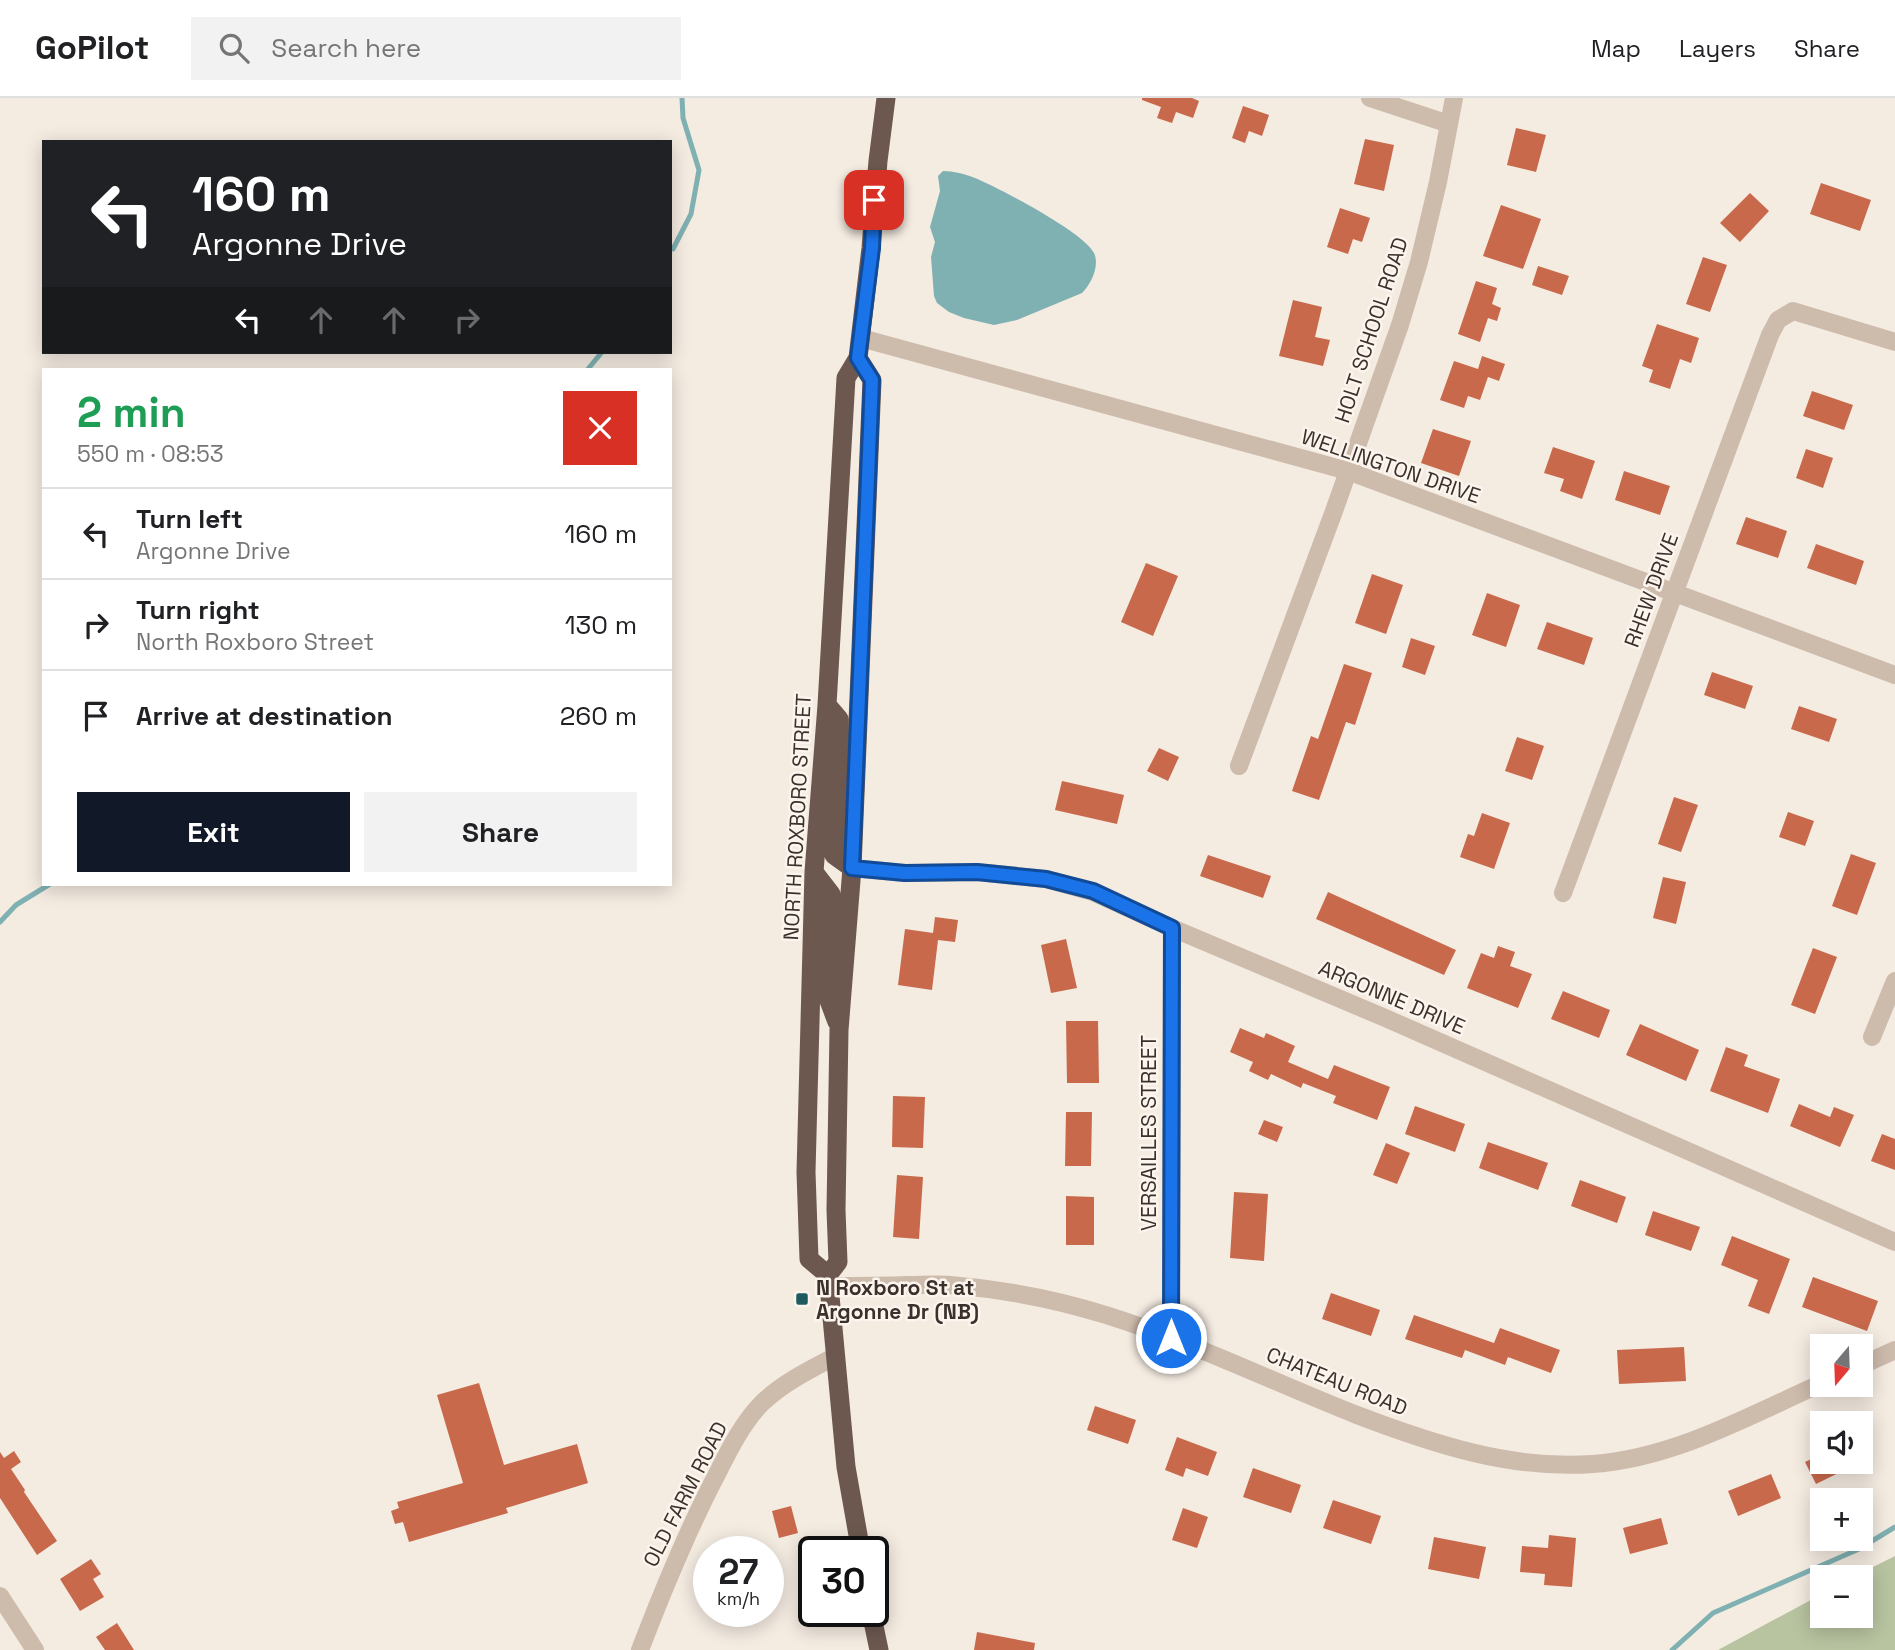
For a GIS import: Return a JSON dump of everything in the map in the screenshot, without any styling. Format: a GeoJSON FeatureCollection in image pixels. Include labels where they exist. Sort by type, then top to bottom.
{"type":"FeatureCollection","features":[{"type":"Feature","properties":{"kind":"highway","name":"NORTH ROXBORO STREET"},"geometry":{"type":"LineString","coordinates":[[828,1281],[809,1259],[807,1197],[814,872],[827,705],[846,378],[859,348],[872,248],[878,161],[886,98]]}},
{"type":"Feature","properties":{"kind":"highway"},"geometry":{"type":"LineString","coordinates":[[858,1536],[846,1467],[828,1281],[838,1262],[836,1210],[839,1030],[852,868],[872,380],[859,348]]}},
{"type":"Feature","properties":{"kind":"highway"},"geometry":{"type":"LineString","coordinates":[[827,705],[839,719],[834,855],[852,868]]}},
{"type":"Feature","properties":{"kind":"highway"},"geometry":{"type":"LineString","coordinates":[[814,872],[831,894],[828,998],[839,1030]]}},
{"type":"Feature","properties":{"kind":"highway"},"geometry":{"type":"LineString","coordinates":[[875,1627],[879,1650]]}},
{"type":"Feature","properties":{"kind":"street"},"geometry":{"type":"LineString","coordinates":[[1370,98],[1449,124]]}},
{"type":"Feature","properties":{"kind":"street","name":"HOLT SCHOOL ROAD"},"geometry":{"type":"LineString","coordinates":[[1238,766],[1400,325],[1419,262],[1454,98]]}},
{"type":"Feature","properties":{"kind":"street","name":"RHEW DRIVE"},"geometry":{"type":"LineString","coordinates":[[1563,893],[1770,335],[1778,320],[1793,311],[1895,342]]}},
{"type":"Feature","properties":{"kind":"street","name":"WELLINGTON DRIVE"},"geometry":{"type":"LineString","coordinates":[[859,348],[1348,471],[1895,675]]}},
{"type":"Feature","properties":{"kind":"street","name":"ARGONNE DRIVE"},"geometry":{"type":"LineString","coordinates":[[852,868],[905,873],[977,872],[1046,879],[1093,891],[1172,928],[1383,1017],[1895,1242]]}},
{"type":"Feature","properties":{"kind":"street","name":"VERSAILLES STREET"},"geometry":{"type":"LineString","coordinates":[[1171,1338],[1172,928]]}},
{"type":"Feature","properties":{"kind":"street"},"geometry":{"type":"LineString","coordinates":[[1872,1037],[1895,981]]}},
{"type":"Feature","properties":{"kind":"street","name":"CHATEAU ROAD"},"geometry":{"type":"LineString","coordinates":[[828,1281],[949,1285],[1044,1300],[1105,1315],[1171,1338],[1406,1434],[1490,1458],[1541,1464],[1594,1464],[1650,1454],[1729,1425],[1810,1388]]}},
{"type":"Feature","properties":{"kind":"street"},"geometry":{"type":"LineString","coordinates":[[1873,1360],[1895,1350]]}},
{"type":"Feature","properties":{"kind":"street","name":"OLD FARM ROAD"},"geometry":{"type":"LineString","coordinates":[[640,1650],[659,1598],[695,1516],[747,1423],[762,1403],[776,1391],[834,1357]]}},
{"type":"Feature","properties":{"kind":"street"},"geometry":{"type":"LineString","coordinates":[[3,1605],[35,1650]]}},
{"type":"Feature","properties":{"kind":"green space"},"geometry":{"type":"Polygon","coordinates":[[[1895,1556],[1895,1650],[1718,1650],[1810,1600],[1810,1628],[1873,1628],[1873,1567],[1895,1556]]]}},
{"type":"Feature","properties":{"kind":"water"},"geometry":{"type":"Polygon","coordinates":[[[943,171],[971,177],[1002,191],[1040,211],[1087,244],[1094,253],[1096,263],[1094,274],[1082,293],[1017,320],[994,325],[964,318],[937,303],[931,257],[935,242],[930,227],[940,191],[938,176],[943,171]]]}},
{"type":"Feature","properties":{"kind":"building"},"geometry":{"type":"Polygon","coordinates":[[[1142,98],[1192,98],[1199,101],[1193,118],[1176,112],[1172,123],[1157,118],[1161,107],[1142,98]]]}},
{"type":"Feature","properties":{"kind":"building"},"geometry":{"type":"Polygon","coordinates":[[[1243,106],[1269,115],[1262,136],[1249,131],[1245,143],[1232,138],[1243,106]]]}},
{"type":"Feature","properties":{"kind":"building"},"geometry":{"type":"Polygon","coordinates":[[[1516,128],[1546,135],[1536,172],[1507,165],[1516,128]]]}},
{"type":"Feature","properties":{"kind":"building"},"geometry":{"type":"Polygon","coordinates":[[[1365,139],[1394,145],[1384,191],[1354,184],[1365,139]]]}},
{"type":"Feature","properties":{"kind":"building"},"geometry":{"type":"Polygon","coordinates":[[[1821,183],[1871,200],[1860,231],[1810,214],[1821,183]]]}},
{"type":"Feature","properties":{"kind":"building"},"geometry":{"type":"Polygon","coordinates":[[[1750,193],[1769,211],[1740,242],[1720,223],[1750,193]]]}},
{"type":"Feature","properties":{"kind":"building"},"geometry":{"type":"Polygon","coordinates":[[[1501,205],[1541,219],[1523,269],[1483,256],[1501,205]]]}},
{"type":"Feature","properties":{"kind":"building"},"geometry":{"type":"Polygon","coordinates":[[[1340,208],[1370,218],[1362,242],[1353,239],[1348,254],[1327,247],[1340,208]]]}},
{"type":"Feature","properties":{"kind":"building"},"geometry":{"type":"Polygon","coordinates":[[[1703,257],[1727,265],[1710,312],[1686,304],[1703,257]]]}},
{"type":"Feature","properties":{"kind":"building"},"geometry":{"type":"Polygon","coordinates":[[[1538,266],[1569,276],[1562,295],[1532,285],[1538,266]]]}},
{"type":"Feature","properties":{"kind":"building"},"geometry":{"type":"Polygon","coordinates":[[[1476,281],[1497,288],[1492,304],[1501,308],[1497,321],[1488,318],[1480,342],[1458,334],[1476,281]]]}},
{"type":"Feature","properties":{"kind":"building"},"geometry":{"type":"Polygon","coordinates":[[[1293,300],[1322,307],[1315,337],[1330,340],[1323,366],[1279,356],[1293,300]]]}},
{"type":"Feature","properties":{"kind":"building"},"geometry":{"type":"Polygon","coordinates":[[[1657,324],[1699,338],[1691,363],[1680,359],[1670,389],[1649,382],[1653,370],[1642,366],[1657,324]]]}},
{"type":"Feature","properties":{"kind":"building"},"geometry":{"type":"Polygon","coordinates":[[[1482,356],[1505,364],[1499,381],[1488,377],[1480,400],[1468,396],[1464,408],[1440,400],[1454,361],[1478,369],[1482,356]]]}},
{"type":"Feature","properties":{"kind":"building"},"geometry":{"type":"Polygon","coordinates":[[[1812,391],[1853,405],[1844,430],[1803,416],[1812,391]]]}},
{"type":"Feature","properties":{"kind":"building"},"geometry":{"type":"Polygon","coordinates":[[[1433,429],[1471,441],[1459,476],[1421,463],[1433,429]]]}},
{"type":"Feature","properties":{"kind":"building"},"geometry":{"type":"Polygon","coordinates":[[[1553,447],[1595,461],[1582,499],[1560,491],[1564,479],[1544,473],[1553,447]]]}},
{"type":"Feature","properties":{"kind":"building"},"geometry":{"type":"Polygon","coordinates":[[[1806,449],[1833,458],[1823,488],[1796,478],[1806,449]]]}},
{"type":"Feature","properties":{"kind":"building"},"geometry":{"type":"Polygon","coordinates":[[[1624,471],[1670,486],[1660,515],[1615,500],[1624,471]]]}},
{"type":"Feature","properties":{"kind":"building"},"geometry":{"type":"Polygon","coordinates":[[[1746,517],[1787,531],[1778,558],[1736,544],[1746,517]]]}},
{"type":"Feature","properties":{"kind":"building"},"geometry":{"type":"Polygon","coordinates":[[[1816,544],[1864,561],[1856,585],[1807,568],[1816,544]]]}},
{"type":"Feature","properties":{"kind":"building"},"geometry":{"type":"Polygon","coordinates":[[[1146,563],[1178,576],[1153,636],[1121,622],[1146,563]]]}},
{"type":"Feature","properties":{"kind":"building"},"geometry":{"type":"Polygon","coordinates":[[[1372,574],[1403,585],[1386,634],[1355,623],[1372,574]]]}},
{"type":"Feature","properties":{"kind":"building"},"geometry":{"type":"Polygon","coordinates":[[[1487,593],[1520,605],[1506,647],[1472,635],[1487,593]]]}},
{"type":"Feature","properties":{"kind":"building"},"geometry":{"type":"Polygon","coordinates":[[[1547,622],[1593,638],[1584,665],[1537,649],[1547,622]]]}},
{"type":"Feature","properties":{"kind":"building"},"geometry":{"type":"Polygon","coordinates":[[[1411,638],[1435,646],[1425,675],[1402,667],[1411,638]]]}},
{"type":"Feature","properties":{"kind":"building"},"geometry":{"type":"Polygon","coordinates":[[[1344,664],[1372,673],[1355,725],[1346,722],[1319,800],[1292,791],[1311,736],[1318,739],[1344,664]]]}},
{"type":"Feature","properties":{"kind":"building"},"geometry":{"type":"Polygon","coordinates":[[[1712,672],[1753,686],[1745,709],[1704,695],[1712,672]]]}},
{"type":"Feature","properties":{"kind":"building"},"geometry":{"type":"Polygon","coordinates":[[[1799,706],[1837,719],[1829,742],[1791,729],[1799,706]]]}},
{"type":"Feature","properties":{"kind":"building"},"geometry":{"type":"Polygon","coordinates":[[[1517,737],[1544,746],[1532,780],[1505,771],[1517,737]]]}},
{"type":"Feature","properties":{"kind":"building"},"geometry":{"type":"Polygon","coordinates":[[[1159,748],[1179,757],[1168,781],[1147,771],[1159,748]]]}},
{"type":"Feature","properties":{"kind":"building"},"geometry":{"type":"Polygon","coordinates":[[[1062,781],[1124,795],[1117,824],[1055,810],[1062,781]]]}},
{"type":"Feature","properties":{"kind":"building"},"geometry":{"type":"Polygon","coordinates":[[[1674,797],[1698,805],[1681,852],[1658,844],[1674,797]]]}},
{"type":"Feature","properties":{"kind":"building"},"geometry":{"type":"Polygon","coordinates":[[[1788,812],[1814,821],[1805,846],[1779,837],[1788,812]]]}},
{"type":"Feature","properties":{"kind":"building"},"geometry":{"type":"Polygon","coordinates":[[[1482,813],[1510,823],[1494,869],[1460,857],[1468,834],[1474,836],[1482,813]]]}},
{"type":"Feature","properties":{"kind":"building"},"geometry":{"type":"Polygon","coordinates":[[[1851,854],[1876,863],[1857,915],[1832,906],[1851,854]]]}},
{"type":"Feature","properties":{"kind":"building"},"geometry":{"type":"Polygon","coordinates":[[[1208,855],[1271,876],[1263,898],[1200,876],[1208,855]]]}},
{"type":"Feature","properties":{"kind":"building"},"geometry":{"type":"Polygon","coordinates":[[[1663,877],[1686,882],[1676,924],[1653,918],[1663,877]]]}},
{"type":"Feature","properties":{"kind":"building"},"geometry":{"type":"Polygon","coordinates":[[[1328,892],[1456,950],[1444,975],[1316,919],[1328,892]]]}},
{"type":"Feature","properties":{"kind":"building"},"geometry":{"type":"Polygon","coordinates":[[[935,917],[958,920],[955,942],[938,940],[932,990],[898,985],[905,929],[933,933],[935,917]]]}},
{"type":"Feature","properties":{"kind":"building"},"geometry":{"type":"Polygon","coordinates":[[[1066,939],[1077,988],[1051,993],[1041,945],[1066,939]]]}},
{"type":"Feature","properties":{"kind":"building"},"geometry":{"type":"Polygon","coordinates":[[[1498,946],[1515,952],[1510,966],[1532,974],[1518,1008],[1467,988],[1481,953],[1494,958],[1498,946]]]}},
{"type":"Feature","properties":{"kind":"building"},"geometry":{"type":"Polygon","coordinates":[[[1813,948],[1837,957],[1815,1014],[1791,1005],[1813,948]]]}},
{"type":"Feature","properties":{"kind":"building"},"geometry":{"type":"Polygon","coordinates":[[[1563,991],[1610,1010],[1599,1038],[1551,1019],[1563,991]]]}},
{"type":"Feature","properties":{"kind":"building"},"geometry":{"type":"Polygon","coordinates":[[[1066,1021],[1098,1021],[1099,1083],[1067,1083],[1066,1021]]]}},
{"type":"Feature","properties":{"kind":"building"},"geometry":{"type":"Polygon","coordinates":[[[1640,1024],[1699,1050],[1686,1081],[1626,1055],[1640,1024]]]}},
{"type":"Feature","properties":{"kind":"building"},"geometry":{"type":"Polygon","coordinates":[[[1240,1028],[1264,1038],[1266,1033],[1295,1046],[1288,1062],[1328,1079],[1334,1065],[1390,1087],[1377,1120],[1333,1103],[1336,1096],[1303,1083],[1301,1088],[1271,1074],[1268,1080],[1249,1071],[1253,1062],[1230,1052],[1240,1028]]]}},
{"type":"Feature","properties":{"kind":"building"},"geometry":{"type":"Polygon","coordinates":[[[1726,1047],[1748,1055],[1744,1066],[1780,1079],[1768,1113],[1710,1091],[1726,1047]]]}},
{"type":"Feature","properties":{"kind":"building"},"geometry":{"type":"Polygon","coordinates":[[[893,1096],[925,1097],[923,1148],[892,1147],[893,1096]]]}},
{"type":"Feature","properties":{"kind":"building"},"geometry":{"type":"Polygon","coordinates":[[[1799,1104],[1830,1117],[1834,1107],[1854,1115],[1840,1147],[1790,1126],[1799,1104]]]}},
{"type":"Feature","properties":{"kind":"building"},"geometry":{"type":"Polygon","coordinates":[[[1415,1106],[1465,1124],[1455,1152],[1405,1134],[1415,1106]]]}},
{"type":"Feature","properties":{"kind":"building"},"geometry":{"type":"Polygon","coordinates":[[[1066,1112],[1092,1112],[1091,1166],[1065,1166],[1066,1112]]]}},
{"type":"Feature","properties":{"kind":"building"},"geometry":{"type":"Polygon","coordinates":[[[1264,1120],[1283,1127],[1277,1142],[1258,1134],[1264,1120]]]}},
{"type":"Feature","properties":{"kind":"building"},"geometry":{"type":"Polygon","coordinates":[[[1882,1134],[1895,1139],[1895,1170],[1871,1161],[1882,1134]]]}},
{"type":"Feature","properties":{"kind":"building"},"geometry":{"type":"Polygon","coordinates":[[[1488,1142],[1548,1163],[1538,1190],[1479,1168],[1488,1142]]]}},
{"type":"Feature","properties":{"kind":"building"},"geometry":{"type":"Polygon","coordinates":[[[1386,1143],[1410,1153],[1397,1184],[1373,1175],[1386,1143]]]}},
{"type":"Feature","properties":{"kind":"building"},"geometry":{"type":"Polygon","coordinates":[[[897,1175],[923,1177],[919,1239],[893,1237],[897,1175]]]}},
{"type":"Feature","properties":{"kind":"building"},"geometry":{"type":"Polygon","coordinates":[[[1580,1180],[1626,1197],[1617,1223],[1571,1206],[1580,1180]]]}},
{"type":"Feature","properties":{"kind":"building"},"geometry":{"type":"Polygon","coordinates":[[[1234,1192],[1268,1194],[1264,1261],[1230,1258],[1234,1192]]]}},
{"type":"Feature","properties":{"kind":"building"},"geometry":{"type":"Polygon","coordinates":[[[1066,1196],[1094,1197],[1094,1245],[1066,1245],[1066,1196]]]}},
{"type":"Feature","properties":{"kind":"building"},"geometry":{"type":"Polygon","coordinates":[[[1653,1211],[1700,1227],[1691,1251],[1645,1235],[1653,1211]]]}},
{"type":"Feature","properties":{"kind":"building"},"geometry":{"type":"Polygon","coordinates":[[[1732,1236],[1790,1259],[1769,1314],[1748,1306],[1758,1280],[1721,1265],[1732,1236]]]}},
{"type":"Feature","properties":{"kind":"building"},"geometry":{"type":"Polygon","coordinates":[[[1813,1277],[1878,1301],[1867,1331],[1802,1307],[1813,1277]]]}},
{"type":"Feature","properties":{"kind":"building"},"geometry":{"type":"Polygon","coordinates":[[[1331,1293],[1380,1310],[1371,1336],[1322,1319],[1331,1293]]]}},
{"type":"Feature","properties":{"kind":"building"},"geometry":{"type":"Polygon","coordinates":[[[1414,1315],[1494,1343],[1500,1328],[1560,1350],[1551,1373],[1508,1357],[1505,1365],[1465,1350],[1462,1358],[1405,1339],[1414,1315]]]}},
{"type":"Feature","properties":{"kind":"building"},"geometry":{"type":"Polygon","coordinates":[[[1684,1347],[1686,1381],[1619,1384],[1617,1350],[1684,1347]]]}},
{"type":"Feature","properties":{"kind":"building"},"geometry":{"type":"Polygon","coordinates":[[[479,1383],[504,1465],[577,1444],[588,1483],[506,1508],[508,1513],[409,1542],[403,1522],[395,1524],[391,1511],[399,1508],[397,1502],[463,1483],[437,1395],[479,1383]]]}},
{"type":"Feature","properties":{"kind":"building"},"geometry":{"type":"Polygon","coordinates":[[[1095,1406],[1136,1420],[1128,1444],[1087,1430],[1095,1406]]]}},
{"type":"Feature","properties":{"kind":"building"},"geometry":{"type":"Polygon","coordinates":[[[1177,1437],[1217,1452],[1208,1476],[1186,1468],[1183,1477],[1165,1470],[1177,1437]]]}},
{"type":"Feature","properties":{"kind":"building"},"geometry":{"type":"Polygon","coordinates":[[[14,1451],[21,1462],[11,1469],[57,1541],[37,1555],[0,1498],[0,1452],[4,1458],[14,1451]]]}},
{"type":"Feature","properties":{"kind":"building"},"geometry":{"type":"Polygon","coordinates":[[[1810,1460],[1810,1472],[1805,1462],[1810,1460]]]}},
{"type":"Feature","properties":{"kind":"building"},"geometry":{"type":"Polygon","coordinates":[[[1253,1468],[1301,1485],[1291,1513],[1243,1497],[1253,1468]]]}},
{"type":"Feature","properties":{"kind":"building"},"geometry":{"type":"Polygon","coordinates":[[[1771,1474],[1781,1498],[1738,1516],[1728,1491],[1771,1474]]]}},
{"type":"Feature","properties":{"kind":"building"},"geometry":{"type":"Polygon","coordinates":[[[1811,1474],[1836,1474],[1816,1484],[1811,1474]]]}},
{"type":"Feature","properties":{"kind":"building"},"geometry":{"type":"Polygon","coordinates":[[[1333,1500],[1381,1516],[1371,1544],[1323,1528],[1333,1500]]]}},
{"type":"Feature","properties":{"kind":"building"},"geometry":{"type":"Polygon","coordinates":[[[791,1506],[798,1533],[778,1536],[772,1511],[791,1506]]]}},
{"type":"Feature","properties":{"kind":"building"},"geometry":{"type":"Polygon","coordinates":[[[1183,1508],[1208,1517],[1197,1548],[1172,1540],[1183,1508]]]}},
{"type":"Feature","properties":{"kind":"building"},"geometry":{"type":"Polygon","coordinates":[[[1661,1518],[1668,1544],[1630,1554],[1623,1528],[1661,1518]]]}},
{"type":"Feature","properties":{"kind":"building"},"geometry":{"type":"Polygon","coordinates":[[[1549,1535],[1576,1538],[1572,1587],[1544,1585],[1545,1574],[1520,1572],[1522,1546],[1548,1548],[1549,1535]]]}},
{"type":"Feature","properties":{"kind":"building"},"geometry":{"type":"Polygon","coordinates":[[[1434,1537],[1486,1547],[1479,1579],[1428,1569],[1434,1537]]]}},
{"type":"Feature","properties":{"kind":"building"},"geometry":{"type":"Polygon","coordinates":[[[91,1559],[101,1574],[93,1579],[104,1597],[80,1611],[60,1579],[91,1559]]]}},
{"type":"Feature","properties":{"kind":"building"},"geometry":{"type":"Polygon","coordinates":[[[117,1623],[134,1650],[105,1650],[96,1637],[117,1623]]]}},
{"type":"Feature","properties":{"kind":"building"},"geometry":{"type":"Polygon","coordinates":[[[977,1632],[1035,1643],[1034,1650],[974,1650],[977,1632]]]}},
{"type":"Feature","properties":{"kind":"waterway"},"geometry":{"type":"LineString","coordinates":[[673,249],[691,214],[699,170],[683,118],[682,98]]}},
{"type":"Feature","properties":{"kind":"waterway"},"geometry":{"type":"LineString","coordinates":[[589,368],[600,354]]}},
{"type":"Feature","properties":{"kind":"waterway"},"geometry":{"type":"LineString","coordinates":[[0,922],[16,905],[47,886]]}},
{"type":"Feature","properties":{"kind":"waterway"},"geometry":{"type":"LineString","coordinates":[[1672,1650],[1713,1613],[1859,1549],[1895,1527]]}},
{"type":"Feature","properties":{"kind":"place","name":"N Roxboro St at Argonne Dr (NB)"},"geometry":{"type":"Point","coordinates":[802,1299]}},
{"type":"Feature","properties":{"kind":"route"},"geometry":{"type":"LineString","coordinates":[[874,200],[872,248],[858,358],[872,380],[852,868],[905,873],[977,872],[1046,879],[1093,891],[1172,928],[1171,1338]]}}]}
